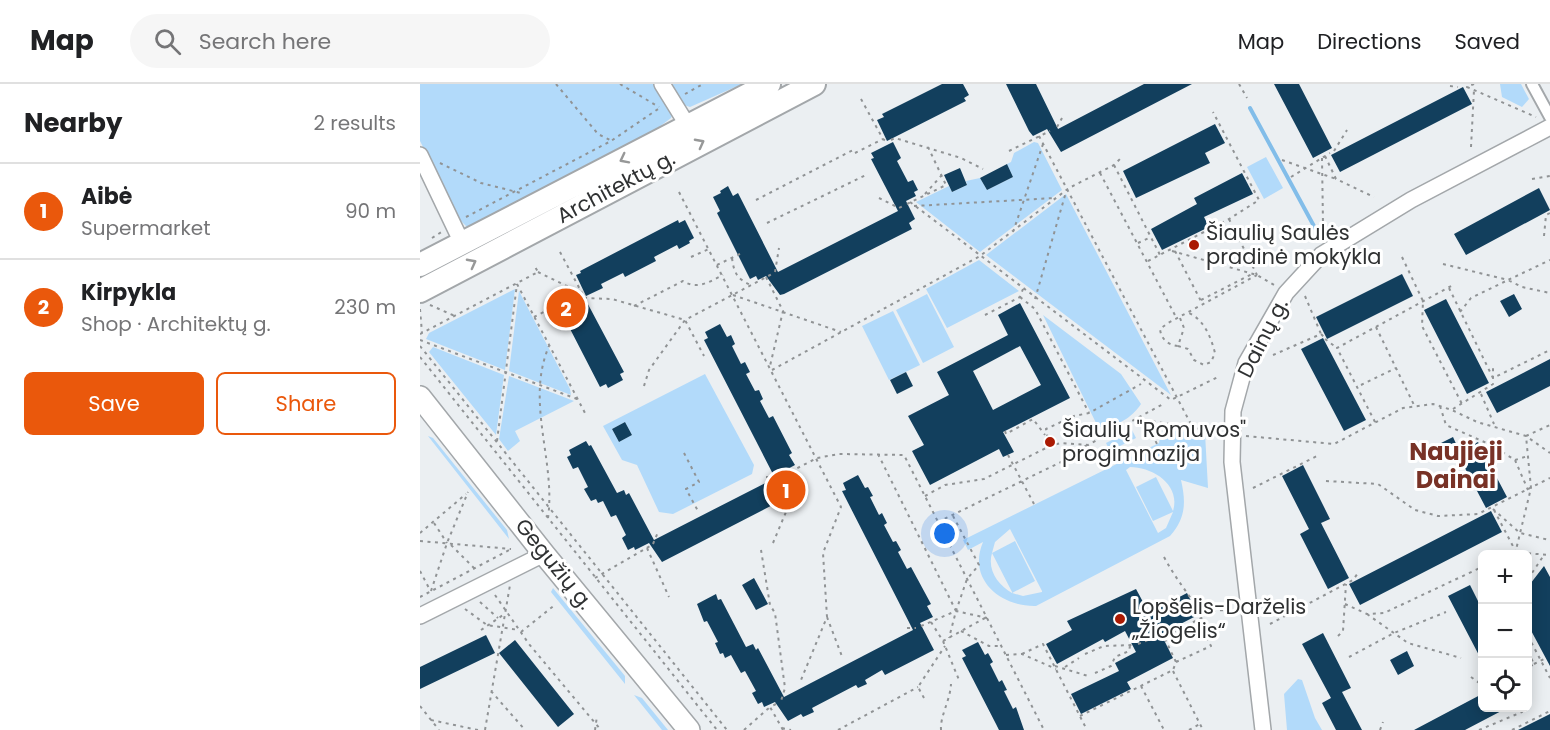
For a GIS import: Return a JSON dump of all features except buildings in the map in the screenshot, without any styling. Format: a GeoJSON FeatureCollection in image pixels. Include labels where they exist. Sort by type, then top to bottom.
{"type":"FeatureCollection","features":[{"type":"Feature","properties":{"kind":"main road","name":"Architektų g."},"geometry":{"type":"LineString","coordinates":[[420,265],[458,233],[539,203],[769,84]]}},
{"type":"Feature","properties":{"kind":"main road","name":"Architektų g."},"geometry":{"type":"LineString","coordinates":[[424,298],[814,84]]}},
{"type":"Feature","properties":{"kind":"main road","name":"Gegužių g."},"geometry":{"type":"LineString","coordinates":[[420,397],[544,554],[689,730]]}},
{"type":"Feature","properties":{"kind":"street"},"geometry":{"type":"LineString","coordinates":[[662,84],[666,104],[688,126]]}},
{"type":"Feature","properties":{"kind":"street"},"geometry":{"type":"LineString","coordinates":[[1532,84],[1547,121]]}},
{"type":"Feature","properties":{"kind":"street","name":"Dainų g."},"geometry":{"type":"LineString","coordinates":[[1263,730],[1233,483],[1231,433],[1238,388],[1246,363],[1273,312],[1308,266],[1360,229],[1547,121]]}},
{"type":"Feature","properties":{"kind":"street"},"geometry":{"type":"LineString","coordinates":[[420,156],[458,233]]}},
{"type":"Feature","properties":{"kind":"street"},"geometry":{"type":"LineString","coordinates":[[420,616],[544,554]]}},
{"type":"Feature","properties":{"kind":"path"},"geometry":{"type":"LineString","coordinates":[[556,84],[598,134],[611,141]]}},
{"type":"Feature","properties":{"kind":"path"},"geometry":{"type":"LineString","coordinates":[[621,84],[666,104]]}},
{"type":"Feature","properties":{"kind":"path"},"geometry":{"type":"LineString","coordinates":[[428,240],[458,233],[513,192],[611,141],[666,104],[704,84]]}},
{"type":"Feature","properties":{"kind":"path"},"geometry":{"type":"LineString","coordinates":[[1239,84],[1247,98]]}},
{"type":"Feature","properties":{"kind":"path"},"geometry":{"type":"LineString","coordinates":[[1467,87],[1474,84]]}},
{"type":"Feature","properties":{"kind":"path"},"geometry":{"type":"LineString","coordinates":[[1462,85],[1547,121]]}},
{"type":"Feature","properties":{"kind":"path"},"geometry":{"type":"LineString","coordinates":[[1450,86],[1458,87]]}},
{"type":"Feature","properties":{"kind":"path"},"geometry":{"type":"LineString","coordinates":[[1471,147],[1474,90]]}},
{"type":"Feature","properties":{"kind":"path"},"geometry":{"type":"LineString","coordinates":[[861,99],[883,139]]}},
{"type":"Feature","properties":{"kind":"path"},"geometry":{"type":"LineString","coordinates":[[1148,261],[1229,219],[1259,200],[1213,112]]}},
{"type":"Feature","properties":{"kind":"path"},"geometry":{"type":"LineString","coordinates":[[1057,127],[1062,118]]}},
{"type":"Feature","properties":{"kind":"path"},"geometry":{"type":"LineString","coordinates":[[1334,151],[1347,130]]}},
{"type":"Feature","properties":{"kind":"path"},"geometry":{"type":"LineString","coordinates":[[1009,151],[1050,131]]}},
{"type":"Feature","properties":{"kind":"path"},"geometry":{"type":"LineString","coordinates":[[1039,136],[1193,428]]}},
{"type":"Feature","properties":{"kind":"path"},"geometry":{"type":"LineString","coordinates":[[756,200],[883,139],[889,141],[895,138],[927,146],[983,169]]}},
{"type":"Feature","properties":{"kind":"path"},"geometry":{"type":"LineString","coordinates":[[1012,232],[1043,143]]}},
{"type":"Feature","properties":{"kind":"path"},"geometry":{"type":"LineString","coordinates":[[927,146],[946,185],[909,203],[1171,400],[1218,377]]}},
{"type":"Feature","properties":{"kind":"path"},"geometry":{"type":"LineString","coordinates":[[1291,177],[1330,153]]}},
{"type":"Feature","properties":{"kind":"path"},"geometry":{"type":"LineString","coordinates":[[420,156],[446,165],[481,183],[525,194],[539,203]]}},
{"type":"Feature","properties":{"kind":"path"},"geometry":{"type":"LineString","coordinates":[[1323,224],[1324,157]]}},
{"type":"Feature","properties":{"kind":"path"},"geometry":{"type":"LineString","coordinates":[[1324,157],[1336,180]]}},
{"type":"Feature","properties":{"kind":"path"},"geometry":{"type":"LineString","coordinates":[[771,368],[980,256],[1067,190],[1114,165],[1120,159]]}},
{"type":"Feature","properties":{"kind":"path"},"geometry":{"type":"LineString","coordinates":[[1282,160],[1374,197]]}},
{"type":"Feature","properties":{"kind":"path"},"geometry":{"type":"LineString","coordinates":[[1114,165],[1160,255]]}},
{"type":"Feature","properties":{"kind":"path"},"geometry":{"type":"LineString","coordinates":[[1100,173],[1184,328],[1178,346]]}},
{"type":"Feature","properties":{"kind":"path"},"geometry":{"type":"LineString","coordinates":[[767,223],[866,175]]}},
{"type":"Feature","properties":{"kind":"path"},"geometry":{"type":"LineString","coordinates":[[924,196],[941,176]]}},
{"type":"Feature","properties":{"kind":"path"},"geometry":{"type":"LineString","coordinates":[[1532,179],[1550,176]]}},
{"type":"Feature","properties":{"kind":"path"},"geometry":{"type":"LineString","coordinates":[[1035,298],[1067,190]]}},
{"type":"Feature","properties":{"kind":"path"},"geometry":{"type":"LineString","coordinates":[[679,192],[841,507],[823,553],[827,617],[843,659]]}},
{"type":"Feature","properties":{"kind":"path"},"geometry":{"type":"LineString","coordinates":[[879,198],[899,208],[903,206]]}},
{"type":"Feature","properties":{"kind":"path"},"geometry":{"type":"LineString","coordinates":[[914,206],[1056,198]]}},
{"type":"Feature","properties":{"kind":"path"},"geometry":{"type":"LineString","coordinates":[[1544,236],[1546,215],[1550,213]]}},
{"type":"Feature","properties":{"kind":"path"},"geometry":{"type":"LineString","coordinates":[[1229,219],[1257,275]]}},
{"type":"Feature","properties":{"kind":"path"},"geometry":{"type":"LineString","coordinates":[[1138,243],[1151,237]]}},
{"type":"Feature","properties":{"kind":"path"},"geometry":{"type":"LineString","coordinates":[[644,386],[649,370],[685,320],[774,273],[779,248]]}},
{"type":"Feature","properties":{"kind":"path"},"geometry":{"type":"LineString","coordinates":[[691,257],[709,249]]}},
{"type":"Feature","properties":{"kind":"path"},"geometry":{"type":"LineString","coordinates":[[1171,250],[1252,273],[1276,287]]}},
{"type":"Feature","properties":{"kind":"path"},"geometry":{"type":"LineString","coordinates":[[1175,251],[1203,305]]}},
{"type":"Feature","properties":{"kind":"path"},"geometry":{"type":"LineString","coordinates":[[560,252],[581,293]]}},
{"type":"Feature","properties":{"kind":"path"},"geometry":{"type":"LineString","coordinates":[[717,265],[742,253]]}},
{"type":"Feature","properties":{"kind":"path"},"geometry":{"type":"LineString","coordinates":[[1402,257],[1423,301],[1422,326],[1462,404]]}},
{"type":"Feature","properties":{"kind":"path"},"geometry":{"type":"LineString","coordinates":[[732,258],[734,272],[741,281],[751,285]]}},
{"type":"Feature","properties":{"kind":"path"},"geometry":{"type":"LineString","coordinates":[[1460,312],[1471,298],[1550,260]]}},
{"type":"Feature","properties":{"kind":"path"},"geometry":{"type":"LineString","coordinates":[[1443,264],[1550,293]]}},
{"type":"Feature","properties":{"kind":"path"},"geometry":{"type":"LineString","coordinates":[[534,265],[538,272],[581,293]]}},
{"type":"Feature","properties":{"kind":"path"},"geometry":{"type":"LineString","coordinates":[[420,303],[421,333],[538,272]]}},
{"type":"Feature","properties":{"kind":"path"},"geometry":{"type":"LineString","coordinates":[[1201,300],[1252,273]]}},
{"type":"Feature","properties":{"kind":"path"},"geometry":{"type":"LineString","coordinates":[[634,306],[683,282],[690,286],[699,286],[723,275]]}},
{"type":"Feature","properties":{"kind":"path"},"geometry":{"type":"LineString","coordinates":[[1188,313],[1197,317],[1205,328],[1215,353],[1211,362],[1204,365],[1194,360],[1188,349],[1166,342],[1161,336],[1160,329],[1188,313],[1257,275]]}},
{"type":"Feature","properties":{"kind":"path"},"geometry":{"type":"LineString","coordinates":[[766,277],[783,311],[771,368]]}},
{"type":"Feature","properties":{"kind":"path"},"geometry":{"type":"LineString","coordinates":[[517,284],[585,413]]}},
{"type":"Feature","properties":{"kind":"path"},"geometry":{"type":"LineString","coordinates":[[497,441],[517,284]]}},
{"type":"Feature","properties":{"kind":"path"},"geometry":{"type":"LineString","coordinates":[[1337,348],[1454,285]]}},
{"type":"Feature","properties":{"kind":"path"},"geometry":{"type":"LineString","coordinates":[[1449,288],[1493,378]]}},
{"type":"Feature","properties":{"kind":"path"},"geometry":{"type":"LineString","coordinates":[[985,315],[1020,297],[1023,289]]}},
{"type":"Feature","properties":{"kind":"path"},"geometry":{"type":"LineString","coordinates":[[534,317],[581,293]]}},
{"type":"Feature","properties":{"kind":"path"},"geometry":{"type":"LineString","coordinates":[[733,295],[841,332]]}},
{"type":"Feature","properties":{"kind":"path"},"geometry":{"type":"LineString","coordinates":[[1305,296],[1323,337],[1337,348],[1375,422]]}},
{"type":"Feature","properties":{"kind":"path"},"geometry":{"type":"LineString","coordinates":[[584,297],[612,299],[685,320],[704,356]]}},
{"type":"Feature","properties":{"kind":"path"},"geometry":{"type":"LineString","coordinates":[[1020,297],[1035,309],[1089,413]]}},
{"type":"Feature","properties":{"kind":"path"},"geometry":{"type":"LineString","coordinates":[[424,298],[455,316]]}},
{"type":"Feature","properties":{"kind":"path"},"geometry":{"type":"LineString","coordinates":[[1376,327],[1414,406]]}},
{"type":"Feature","properties":{"kind":"path"},"geometry":{"type":"LineString","coordinates":[[1273,355],[1323,337]]}},
{"type":"Feature","properties":{"kind":"path"},"geometry":{"type":"LineString","coordinates":[[420,340],[577,399]]}},
{"type":"Feature","properties":{"kind":"path"},"geometry":{"type":"LineString","coordinates":[[420,346],[727,730]]}},
{"type":"Feature","properties":{"kind":"path"},"geometry":{"type":"LineString","coordinates":[[548,518],[540,386],[542,364],[549,346]]}},
{"type":"Feature","properties":{"kind":"path"},"geometry":{"type":"LineString","coordinates":[[1493,378],[1550,350]]}},
{"type":"Feature","properties":{"kind":"path"},"geometry":{"type":"LineString","coordinates":[[420,357],[717,730]]}},
{"type":"Feature","properties":{"kind":"path"},"geometry":{"type":"LineString","coordinates":[[1452,410],[1481,394],[1493,384],[1493,365]]}},
{"type":"Feature","properties":{"kind":"path"},"geometry":{"type":"LineString","coordinates":[[1361,385],[1396,368]]}},
{"type":"Feature","properties":{"kind":"path"},"geometry":{"type":"LineString","coordinates":[[1045,435],[1046,429],[1059,422],[1089,413],[1141,384]]}},
{"type":"Feature","properties":{"kind":"path"},"geometry":{"type":"LineString","coordinates":[[1481,394],[1495,425]]}},
{"type":"Feature","properties":{"kind":"path"},"geometry":{"type":"LineString","coordinates":[[938,522],[1061,462],[1165,403]]}},
{"type":"Feature","properties":{"kind":"path"},"geometry":{"type":"LineString","coordinates":[[1250,436],[1334,444],[1403,408],[1440,406],[1477,422],[1495,425],[1526,436],[1550,453]]}},
{"type":"Feature","properties":{"kind":"path"},"geometry":{"type":"LineString","coordinates":[[1440,406],[1446,424],[1515,460],[1530,489]]}},
{"type":"Feature","properties":{"kind":"path"},"geometry":{"type":"LineString","coordinates":[[1139,418],[1231,433]]}},
{"type":"Feature","properties":{"kind":"path"},"geometry":{"type":"LineString","coordinates":[[1005,431],[1006,434],[1033,419],[1050,446]]}},
{"type":"Feature","properties":{"kind":"path"},"geometry":{"type":"LineString","coordinates":[[1145,420],[1157,444]]}},
{"type":"Feature","properties":{"kind":"path"},"geometry":{"type":"LineString","coordinates":[[1526,436],[1550,425]]}},
{"type":"Feature","properties":{"kind":"path"},"geometry":{"type":"LineString","coordinates":[[1516,550],[1530,489],[1526,436]]}},
{"type":"Feature","properties":{"kind":"path"},"geometry":{"type":"LineString","coordinates":[[925,496],[945,485],[984,478],[1050,446],[1061,443],[1088,445]]}},
{"type":"Feature","properties":{"kind":"path"},"geometry":{"type":"LineString","coordinates":[[684,453],[699,482],[686,489],[698,511]]}},
{"type":"Feature","properties":{"kind":"path"},"geometry":{"type":"LineString","coordinates":[[784,474],[817,458],[839,454],[904,455],[1044,730]]}},
{"type":"Feature","properties":{"kind":"path"},"geometry":{"type":"LineString","coordinates":[[878,454],[956,611]]}},
{"type":"Feature","properties":{"kind":"path"},"geometry":{"type":"LineString","coordinates":[[1008,455],[1034,504]]}},
{"type":"Feature","properties":{"kind":"path"},"geometry":{"type":"LineString","coordinates":[[1253,488],[1317,456]]}},
{"type":"Feature","properties":{"kind":"path"},"geometry":{"type":"LineString","coordinates":[[1515,460],[1528,456]]}},
{"type":"Feature","properties":{"kind":"path"},"geometry":{"type":"LineString","coordinates":[[766,477],[778,477]]}},
{"type":"Feature","properties":{"kind":"path"},"geometry":{"type":"LineString","coordinates":[[1326,481],[1378,484],[1415,510],[1438,516],[1478,514],[1550,478]]}},
{"type":"Feature","properties":{"kind":"path"},"geometry":{"type":"LineString","coordinates":[[773,543],[796,488]]}},
{"type":"Feature","properties":{"kind":"path"},"geometry":{"type":"LineString","coordinates":[[420,533],[468,492],[431,591]]}},
{"type":"Feature","properties":{"kind":"path"},"geometry":{"type":"LineString","coordinates":[[1492,508],[1520,533],[1549,540]]}},
{"type":"Feature","properties":{"kind":"path"},"geometry":{"type":"LineString","coordinates":[[1492,508],[1513,550]]}},
{"type":"Feature","properties":{"kind":"path"},"geometry":{"type":"LineString","coordinates":[[948,638],[967,579],[979,565],[953,515]]}},
{"type":"Feature","properties":{"kind":"path"},"geometry":{"type":"LineString","coordinates":[[433,522],[449,543],[475,568]]}},
{"type":"Feature","properties":{"kind":"path"},"geometry":{"type":"LineString","coordinates":[[595,578],[650,546],[658,532]]}},
{"type":"Feature","properties":{"kind":"path"},"geometry":{"type":"LineString","coordinates":[[420,541],[511,549],[420,597]]}},
{"type":"Feature","properties":{"kind":"path"},"geometry":{"type":"LineString","coordinates":[[650,546],[669,597]]}},
{"type":"Feature","properties":{"kind":"path"},"geometry":{"type":"LineString","coordinates":[[761,550],[770,605],[775,613],[785,688],[781,701]]}},
{"type":"Feature","properties":{"kind":"path"},"geometry":{"type":"LineString","coordinates":[[580,559],[587,554]]}},
{"type":"Feature","properties":{"kind":"path"},"geometry":{"type":"LineString","coordinates":[[1532,554],[1550,555]]}},
{"type":"Feature","properties":{"kind":"path"},"geometry":{"type":"LineString","coordinates":[[1532,572],[1544,555]]}},
{"type":"Feature","properties":{"kind":"path"},"geometry":{"type":"LineString","coordinates":[[1164,557],[1179,585],[1188,591],[1203,618]]}},
{"type":"Feature","properties":{"kind":"path"},"geometry":{"type":"LineString","coordinates":[[1367,614],[1384,613],[1478,569]]}},
{"type":"Feature","properties":{"kind":"path"},"geometry":{"type":"LineString","coordinates":[[420,571],[431,591]]}},
{"type":"Feature","properties":{"kind":"path"},"geometry":{"type":"LineString","coordinates":[[1270,624],[1346,584],[1358,573]]}},
{"type":"Feature","properties":{"kind":"path"},"geometry":{"type":"LineString","coordinates":[[485,730],[503,615],[512,578]]}},
{"type":"Feature","properties":{"kind":"path"},"geometry":{"type":"LineString","coordinates":[[487,582],[520,631],[601,730]]}},
{"type":"Feature","properties":{"kind":"path"},"geometry":{"type":"LineString","coordinates":[[1338,636],[1343,631],[1346,584]]}},
{"type":"Feature","properties":{"kind":"path"},"geometry":{"type":"LineString","coordinates":[[470,591],[498,618]]}},
{"type":"Feature","properties":{"kind":"path"},"geometry":{"type":"LineString","coordinates":[[452,600],[487,625],[520,631],[556,604]]}},
{"type":"Feature","properties":{"kind":"path"},"geometry":{"type":"LineString","coordinates":[[1345,604],[1367,614],[1408,643],[1461,658]]}},
{"type":"Feature","properties":{"kind":"path"},"geometry":{"type":"LineString","coordinates":[[1138,644],[1158,636],[1164,637],[1222,609],[1248,614]]}},
{"type":"Feature","properties":{"kind":"path"},"geometry":{"type":"LineString","coordinates":[[921,626],[956,611],[987,618]]}},
{"type":"Feature","properties":{"kind":"path"},"geometry":{"type":"LineString","coordinates":[[1349,657],[1394,633],[1446,612]]}},
{"type":"Feature","properties":{"kind":"path"},"geometry":{"type":"LineString","coordinates":[[481,630],[503,615]]}},
{"type":"Feature","properties":{"kind":"path"},"geometry":{"type":"LineString","coordinates":[[801,680],[827,617]]}},
{"type":"Feature","properties":{"kind":"path"},"geometry":{"type":"LineString","coordinates":[[943,641],[987,618]]}},
{"type":"Feature","properties":{"kind":"path"},"geometry":{"type":"LineString","coordinates":[[1080,716],[1173,670],[1176,662],[1211,646],[1198,620]]}},
{"type":"Feature","properties":{"kind":"path"},"geometry":{"type":"LineString","coordinates":[[931,622],[943,641],[959,680]]}},
{"type":"Feature","properties":{"kind":"path"},"geometry":{"type":"LineString","coordinates":[[907,628],[916,628]]}},
{"type":"Feature","properties":{"kind":"path"},"geometry":{"type":"LineString","coordinates":[[961,631],[989,646],[1001,646]]}},
{"type":"Feature","properties":{"kind":"path"},"geometry":{"type":"LineString","coordinates":[[1164,637],[1176,662]]}},
{"type":"Feature","properties":{"kind":"path"},"geometry":{"type":"LineString","coordinates":[[1006,655],[1022,654],[1043,644],[1087,730]]}},
{"type":"Feature","properties":{"kind":"path"},"geometry":{"type":"LineString","coordinates":[[1085,654],[1104,646],[1132,645],[1129,651],[1115,657],[1111,666],[1095,673]]}},
{"type":"Feature","properties":{"kind":"path"},"geometry":{"type":"LineString","coordinates":[[1532,645],[1550,678]]}},
{"type":"Feature","properties":{"kind":"path"},"geometry":{"type":"LineString","coordinates":[[838,730],[918,687],[945,646]]}},
{"type":"Feature","properties":{"kind":"path"},"geometry":{"type":"LineString","coordinates":[[1022,654],[1056,668],[1065,667],[1088,676]]}},
{"type":"Feature","properties":{"kind":"path"},"geometry":{"type":"LineString","coordinates":[[1065,667],[1078,658]]}},
{"type":"Feature","properties":{"kind":"path"},"geometry":{"type":"LineString","coordinates":[[1530,658],[1534,664],[1546,658]]}},
{"type":"Feature","properties":{"kind":"path"},"geometry":{"type":"LineString","coordinates":[[1173,670],[1203,730]]}},
{"type":"Feature","properties":{"kind":"path"},"geometry":{"type":"LineString","coordinates":[[1471,677],[1478,682]]}},
{"type":"Feature","properties":{"kind":"path"},"geometry":{"type":"LineString","coordinates":[[941,730],[940,722],[950,701],[951,684]]}},
{"type":"Feature","properties":{"kind":"path"},"geometry":{"type":"LineString","coordinates":[[1141,686],[1164,730]]}},
{"type":"Feature","properties":{"kind":"path"},"geometry":{"type":"LineString","coordinates":[[918,687],[924,698]]}},
{"type":"Feature","properties":{"kind":"path"},"geometry":{"type":"LineString","coordinates":[[491,691],[525,730]]}},
{"type":"Feature","properties":{"kind":"path"},"geometry":{"type":"LineString","coordinates":[[744,730],[776,704]]}},
{"type":"Feature","properties":{"kind":"path"},"geometry":{"type":"LineString","coordinates":[[420,706],[439,730]]}},
{"type":"Feature","properties":{"kind":"path"},"geometry":{"type":"LineString","coordinates":[[770,707],[782,729],[790,730]]}},
{"type":"Feature","properties":{"kind":"path"},"geometry":{"type":"LineString","coordinates":[[1512,730],[1550,711]]}},
{"type":"Feature","properties":{"kind":"path"},"geometry":{"type":"LineString","coordinates":[[1479,730],[1522,712]]}},
{"type":"Feature","properties":{"kind":"path"},"geometry":{"type":"LineString","coordinates":[[595,730],[597,716]]}},
{"type":"Feature","properties":{"kind":"path"},"geometry":{"type":"LineString","coordinates":[[431,720],[478,730]]}},
{"type":"Feature","properties":{"kind":"path"},"geometry":{"type":"LineString","coordinates":[[1380,730],[1383,722]]}},
{"type":"Feature","properties":{"kind":"path"},"geometry":{"type":"LineString","coordinates":[[1189,730],[1200,724]]}},
{"type":"Feature","properties":{"kind":"shaded area"},"geometry":{"type":"Polygon","coordinates":[[[420,84],[657,84],[673,113],[671,118],[642,140],[474,227],[466,226],[460,220],[420,141],[420,84]]]}},
{"type":"Feature","properties":{"kind":"shaded area"},"geometry":{"type":"Polygon","coordinates":[[[670,84],[742,84],[690,107],[681,104],[670,84]]]}},
{"type":"Feature","properties":{"kind":"shaded area"},"geometry":{"type":"Polygon","coordinates":[[[1500,84],[1521,84],[1529,99],[1522,107],[1502,97],[1500,84]]]}},
{"type":"Feature","properties":{"kind":"shaded area"},"geometry":{"type":"Polygon","coordinates":[[[1034,142],[1038,143],[1062,190],[980,252],[916,202],[949,186],[952,192],[967,185],[966,181],[980,178],[987,190],[1013,177],[1007,164],[1011,162],[1014,153],[1034,142]]]}},
{"type":"Feature","properties":{"kind":"shaded area"},"geometry":{"type":"Polygon","coordinates":[[[1266,157],[1283,188],[1264,199],[1247,167],[1266,157]]]}},
{"type":"Feature","properties":{"kind":"shaded area"},"geometry":{"type":"Polygon","coordinates":[[[1066,194],[1171,395],[986,255],[1066,194]]]}},
{"type":"Feature","properties":{"kind":"shaded area"},"geometry":{"type":"Polygon","coordinates":[[[979,260],[1019,291],[947,328],[926,289],[979,260]]]}},
{"type":"Feature","properties":{"kind":"shaded area"},"geometry":{"type":"Polygon","coordinates":[[[515,289],[505,370],[426,339],[429,333],[515,289]]]}},
{"type":"Feature","properties":{"kind":"shaded area"},"geometry":{"type":"Polygon","coordinates":[[[519,291],[570,389],[571,395],[509,371],[519,291]]]}},
{"type":"Feature","properties":{"kind":"shaded area"},"geometry":{"type":"Polygon","coordinates":[[[927,294],[954,347],[923,363],[896,310],[927,294]]]}},
{"type":"Feature","properties":{"kind":"shaded area"},"geometry":{"type":"Polygon","coordinates":[[[893,311],[920,365],[889,380],[862,326],[893,311]]]}},
{"type":"Feature","properties":{"kind":"shaded area"},"geometry":{"type":"Polygon","coordinates":[[[1043,315],[1121,374],[1141,404],[1133,414],[1117,424],[1098,427],[1043,315]]]}},
{"type":"Feature","properties":{"kind":"shaded area"},"geometry":{"type":"Polygon","coordinates":[[[433,347],[504,375],[496,435],[429,352],[433,347]]]}},
{"type":"Feature","properties":{"kind":"shaded area"},"geometry":{"type":"Polygon","coordinates":[[[705,374],[754,465],[752,474],[673,514],[659,512],[637,465],[622,460],[603,426],[705,374]],[[625,422],[612,429],[619,442],[632,435],[625,422]]]}},
{"type":"Feature","properties":{"kind":"shaded area"},"geometry":{"type":"Polygon","coordinates":[[[509,376],[574,401],[515,431],[520,441],[508,451],[499,439],[509,376]]]}},
{"type":"Feature","properties":{"kind":"shaded area"},"geometry":{"type":"Polygon","coordinates":[[[1132,430],[1136,438],[1110,451],[1106,443],[1132,430]]]}},
{"type":"Feature","properties":{"kind":"shaded area"},"geometry":{"type":"Polygon","coordinates":[[[1161,432],[1205,433],[1208,488],[1181,480],[1184,496],[1182,516],[1170,536],[1036,606],[1011,602],[990,589],[980,568],[979,556],[983,542],[968,550],[963,540],[1159,443],[1161,432]],[[1130,467],[1126,470],[1158,533],[1166,528],[1173,512],[1153,521],[1136,487],[1156,477],[1173,511],[1173,493],[1163,479],[1156,474],[1130,467]],[[1010,529],[995,542],[991,565],[992,571],[1002,586],[1012,593],[1023,596],[1042,592],[1010,529]]]}},
{"type":"Feature","properties":{"kind":"shaded area"},"geometry":{"type":"Polygon","coordinates":[[[428,436],[433,438],[507,530],[509,539],[428,436]]]}},
{"type":"Feature","properties":{"kind":"shaded area"},"geometry":{"type":"Polygon","coordinates":[[[1015,541],[1035,581],[1012,593],[992,553],[1015,541]]]}},
{"type":"Feature","properties":{"kind":"shaded area"},"geometry":{"type":"Polygon","coordinates":[[[553,588],[625,676],[625,684],[551,592],[553,588]]]}},
{"type":"Feature","properties":{"kind":"shaded area"},"geometry":{"type":"Polygon","coordinates":[[[1298,679],[1302,680],[1315,718],[1322,730],[1287,730],[1284,694],[1298,679]]]}},
{"type":"Feature","properties":{"kind":"shaded area"},"geometry":{"type":"Polygon","coordinates":[[[634,695],[642,698],[668,730],[662,730],[634,695]]]}},
{"type":"Feature","properties":{"kind":"waterway"},"geometry":{"type":"LineString","coordinates":[[1250,108],[1315,228]]}},
{"type":"Feature","properties":{"kind":"place","name":"Šiaulių Saulės pradinė mokykla"},"geometry":{"type":"Point","coordinates":[1194,245]}},
{"type":"Feature","properties":{"kind":"place","name":"Kirpykla"},"geometry":{"type":"Point","coordinates":[566,308]}},
{"type":"Feature","properties":{"kind":"place","name":"Šiaulių \"Romuvos\" progimnazija"},"geometry":{"type":"Point","coordinates":[1050,442]}},
{"type":"Feature","properties":{"kind":"place","name":"Aibė"},"geometry":{"type":"Point","coordinates":[786,490]}},
{"type":"Feature","properties":{"kind":"place","name":"Lopšelis-Darželis „Žiogelis“"},"geometry":{"type":"Point","coordinates":[1120,619]}},
{"type":"Feature","properties":{"kind":"district","name":"Naujieji Dainai"},"geometry":{"type":"Point","coordinates":[1456,466]}}]}
